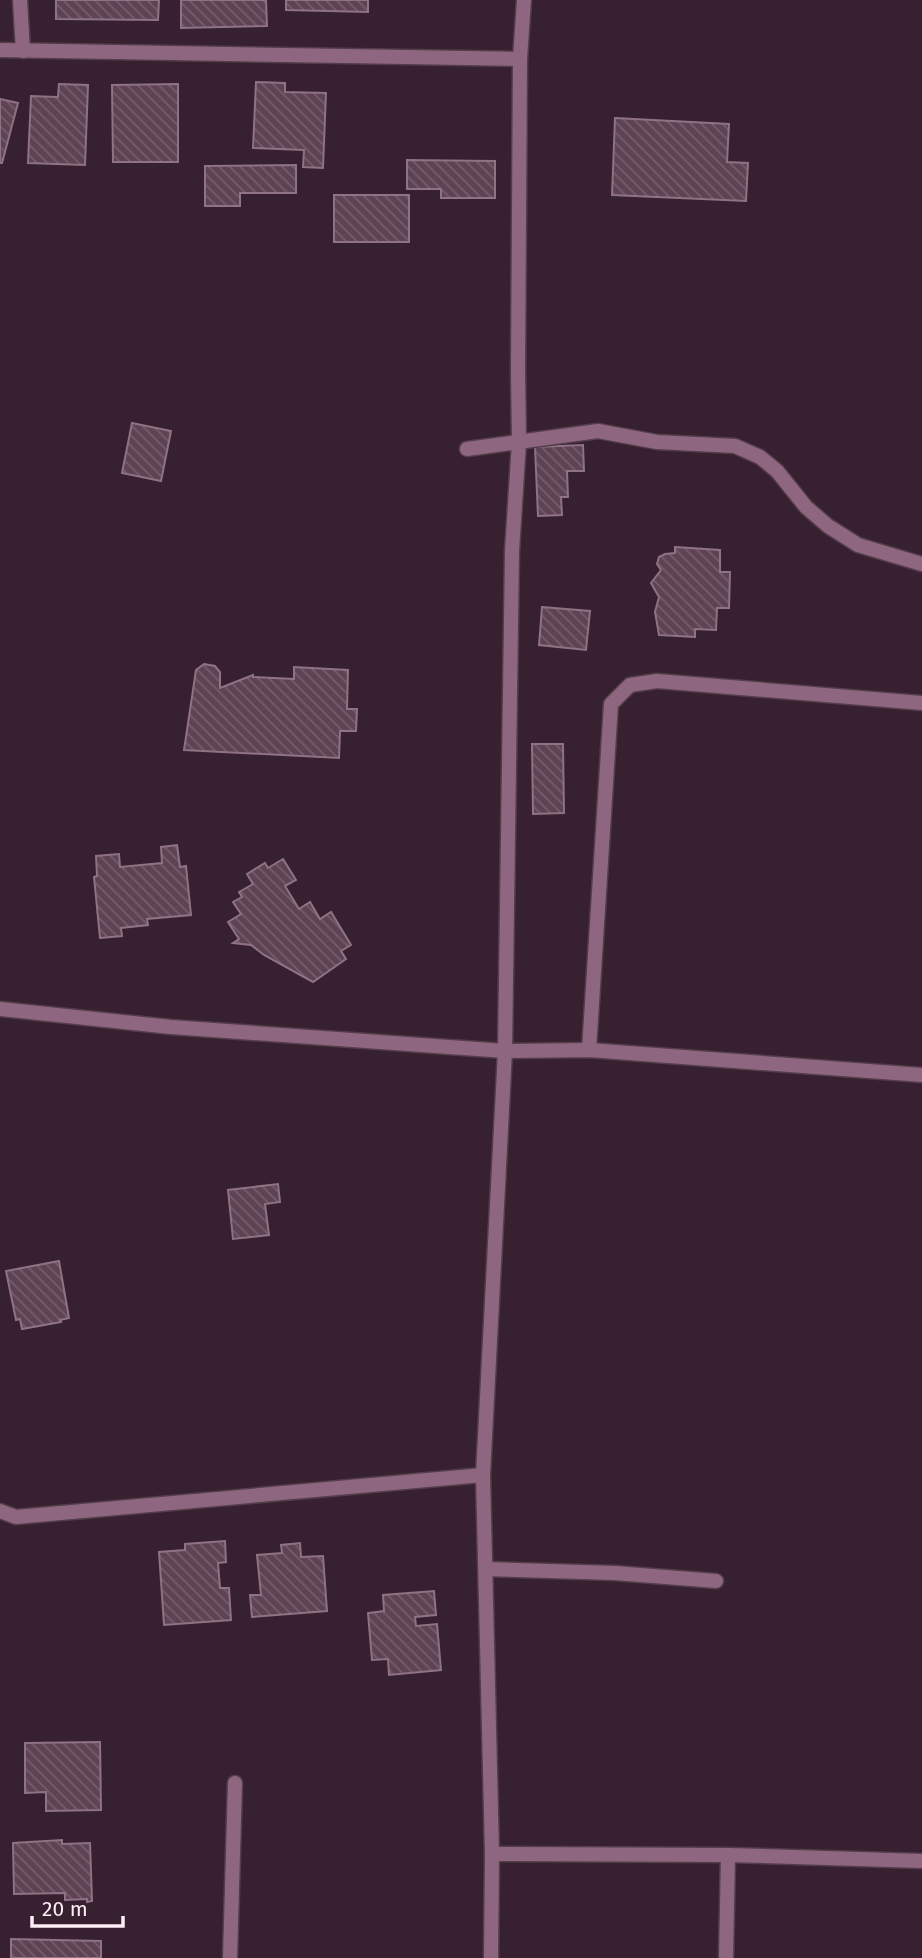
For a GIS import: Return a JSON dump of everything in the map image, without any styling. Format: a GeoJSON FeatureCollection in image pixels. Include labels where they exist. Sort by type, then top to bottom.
{"type":"FeatureCollection","features":[{"type":"Feature","properties":{"kind":"street"},"geometry":{"type":"LineString","coordinates":[[20,0],[23,51]]}},
{"type":"Feature","properties":{"kind":"street"},"geometry":{"type":"LineString","coordinates":[[491,1958],[492,1854],[483,1475],[505,1051],[512,551],[519,442],[520,59],[524,0]]}},
{"type":"Feature","properties":{"kind":"street"},"geometry":{"type":"LineString","coordinates":[[0,50],[520,59]]}},
{"type":"Feature","properties":{"kind":"street"},"geometry":{"type":"LineString","coordinates":[[467,449],[598,431],[657,442],[735,446],[760,457],[777,471],[806,506],[828,526],[858,545],[922,564]]}},
{"type":"Feature","properties":{"kind":"street"},"geometry":{"type":"LineString","coordinates":[[589,1049],[611,704],[630,685],[657,681],[922,703]]}},
{"type":"Feature","properties":{"kind":"street"},"geometry":{"type":"LineString","coordinates":[[0,1009],[171,1027],[505,1051],[589,1049],[922,1075]]}},
{"type":"Feature","properties":{"kind":"street"},"geometry":{"type":"LineString","coordinates":[[0,1511],[16,1517],[483,1475]]}},
{"type":"Feature","properties":{"kind":"street"},"geometry":{"type":"LineString","coordinates":[[486,1569],[615,1573],[716,1581]]}},
{"type":"Feature","properties":{"kind":"street"},"geometry":{"type":"LineString","coordinates":[[230,1958],[235,1783]]}},
{"type":"Feature","properties":{"kind":"street"},"geometry":{"type":"LineString","coordinates":[[492,1854],[728,1855],[922,1861]]}},
{"type":"Feature","properties":{"kind":"street"},"geometry":{"type":"LineString","coordinates":[[726,1958],[728,1855]]}},
{"type":"Feature","properties":{"kind":"building"},"geometry":{"type":"Polygon","coordinates":[[[56,0],[159,0],[158,20],[56,19],[56,0]]]}},
{"type":"Feature","properties":{"kind":"building"},"geometry":{"type":"Polygon","coordinates":[[[181,0],[266,0],[267,26],[181,28],[181,0]]]}},
{"type":"Feature","properties":{"kind":"building"},"geometry":{"type":"Polygon","coordinates":[[[286,0],[368,0],[368,12],[286,10],[286,0]]]}},
{"type":"Feature","properties":{"kind":"building"},"geometry":{"type":"Polygon","coordinates":[[[256,82],[285,83],[285,92],[326,93],[323,168],[303,167],[304,150],[253,148],[256,82]]]}},
{"type":"Feature","properties":{"kind":"building"},"geometry":{"type":"Polygon","coordinates":[[[59,84],[88,85],[85,165],[28,163],[31,96],[58,97],[59,84]]]}},
{"type":"Feature","properties":{"kind":"building"},"geometry":{"type":"Polygon","coordinates":[[[178,84],[178,162],[113,162],[112,85],[178,84]]]}},
{"type":"Feature","properties":{"kind":"building"},"geometry":{"type":"Polygon","coordinates":[[[0,99],[18,103],[2,163],[0,163],[0,99]]]}},
{"type":"Feature","properties":{"kind":"building"},"geometry":{"type":"Polygon","coordinates":[[[615,118],[729,124],[727,162],[748,163],[746,201],[612,195],[615,118]]]}},
{"type":"Feature","properties":{"kind":"building"},"geometry":{"type":"Polygon","coordinates":[[[407,160],[495,161],[495,198],[441,198],[441,189],[407,189],[407,160]]]}},
{"type":"Feature","properties":{"kind":"building"},"geometry":{"type":"Polygon","coordinates":[[[296,165],[296,193],[240,193],[240,206],[205,206],[205,166],[296,165]]]}},
{"type":"Feature","properties":{"kind":"building"},"geometry":{"type":"Polygon","coordinates":[[[334,195],[409,195],[409,242],[334,242],[334,195]]]}},
{"type":"Feature","properties":{"kind":"building"},"geometry":{"type":"Polygon","coordinates":[[[132,423],[171,431],[161,481],[122,473],[132,423]]]}},
{"type":"Feature","properties":{"kind":"building"},"geometry":{"type":"Polygon","coordinates":[[[583,445],[584,471],[567,471],[568,497],[561,497],[562,515],[538,516],[535,447],[583,445]]]}},
{"type":"Feature","properties":{"kind":"building"},"geometry":{"type":"Polygon","coordinates":[[[675,547],[720,550],[720,572],[730,572],[729,608],[717,608],[716,630],[695,629],[695,637],[659,635],[655,612],[659,597],[651,583],[661,570],[657,564],[659,557],[675,553],[675,547]]]}},
{"type":"Feature","properties":{"kind":"building"},"geometry":{"type":"Polygon","coordinates":[[[542,607],[590,611],[586,650],[539,645],[542,607]]]}},
{"type":"Feature","properties":{"kind":"building"},"geometry":{"type":"Polygon","coordinates":[[[204,664],[215,666],[220,672],[220,688],[253,675],[294,679],[294,667],[348,670],[347,709],[357,709],[356,731],[340,731],[339,758],[184,750],[196,670],[204,664]]]}},
{"type":"Feature","properties":{"kind":"building"},"geometry":{"type":"Polygon","coordinates":[[[532,744],[563,744],[564,813],[533,814],[532,744]]]}},
{"type":"Feature","properties":{"kind":"building"},"geometry":{"type":"Polygon","coordinates":[[[177,845],[180,867],[186,866],[191,915],[147,919],[148,925],[121,928],[122,936],[100,938],[94,877],[97,876],[96,856],[119,854],[120,867],[162,863],[161,847],[177,845]]]}},
{"type":"Feature","properties":{"kind":"building"},"geometry":{"type":"Polygon","coordinates":[[[283,859],[296,880],[285,886],[299,909],[310,902],[320,919],[331,912],[351,945],[341,951],[346,959],[313,982],[251,945],[233,943],[239,939],[228,922],[241,914],[233,902],[242,897],[239,892],[253,884],[247,874],[265,863],[268,868],[283,859]]]}},
{"type":"Feature","properties":{"kind":"building"},"geometry":{"type":"Polygon","coordinates":[[[278,1184],[280,1202],[265,1204],[269,1235],[233,1239],[228,1190],[278,1184]]]}},
{"type":"Feature","properties":{"kind":"building"},"geometry":{"type":"Polygon","coordinates":[[[59,1261],[69,1318],[22,1329],[20,1319],[16,1320],[6,1271],[59,1261]]]}},
{"type":"Feature","properties":{"kind":"building"},"geometry":{"type":"Polygon","coordinates":[[[225,1541],[226,1562],[218,1563],[220,1588],[229,1588],[231,1620],[164,1625],[159,1552],[185,1550],[185,1544],[225,1541]]]}},
{"type":"Feature","properties":{"kind":"building"},"geometry":{"type":"Polygon","coordinates":[[[300,1543],[301,1557],[323,1556],[327,1611],[252,1617],[250,1595],[261,1595],[257,1555],[282,1553],[281,1545],[300,1543]]]}},
{"type":"Feature","properties":{"kind":"building"},"geometry":{"type":"Polygon","coordinates":[[[434,1591],[436,1615],[415,1617],[416,1626],[437,1624],[441,1670],[389,1675],[388,1659],[372,1660],[368,1613],[384,1611],[383,1595],[434,1591]]]}},
{"type":"Feature","properties":{"kind":"building"},"geometry":{"type":"Polygon","coordinates":[[[100,1742],[101,1810],[46,1811],[46,1792],[25,1793],[25,1743],[100,1742]]]}},
{"type":"Feature","properties":{"kind":"building"},"geometry":{"type":"Polygon","coordinates":[[[62,1840],[62,1844],[90,1843],[92,1901],[65,1900],[65,1893],[14,1894],[13,1843],[62,1840]]]}},
{"type":"Feature","properties":{"kind":"building"},"geometry":{"type":"Polygon","coordinates":[[[11,1939],[101,1941],[101,1958],[11,1958],[11,1939]]]}}]}
